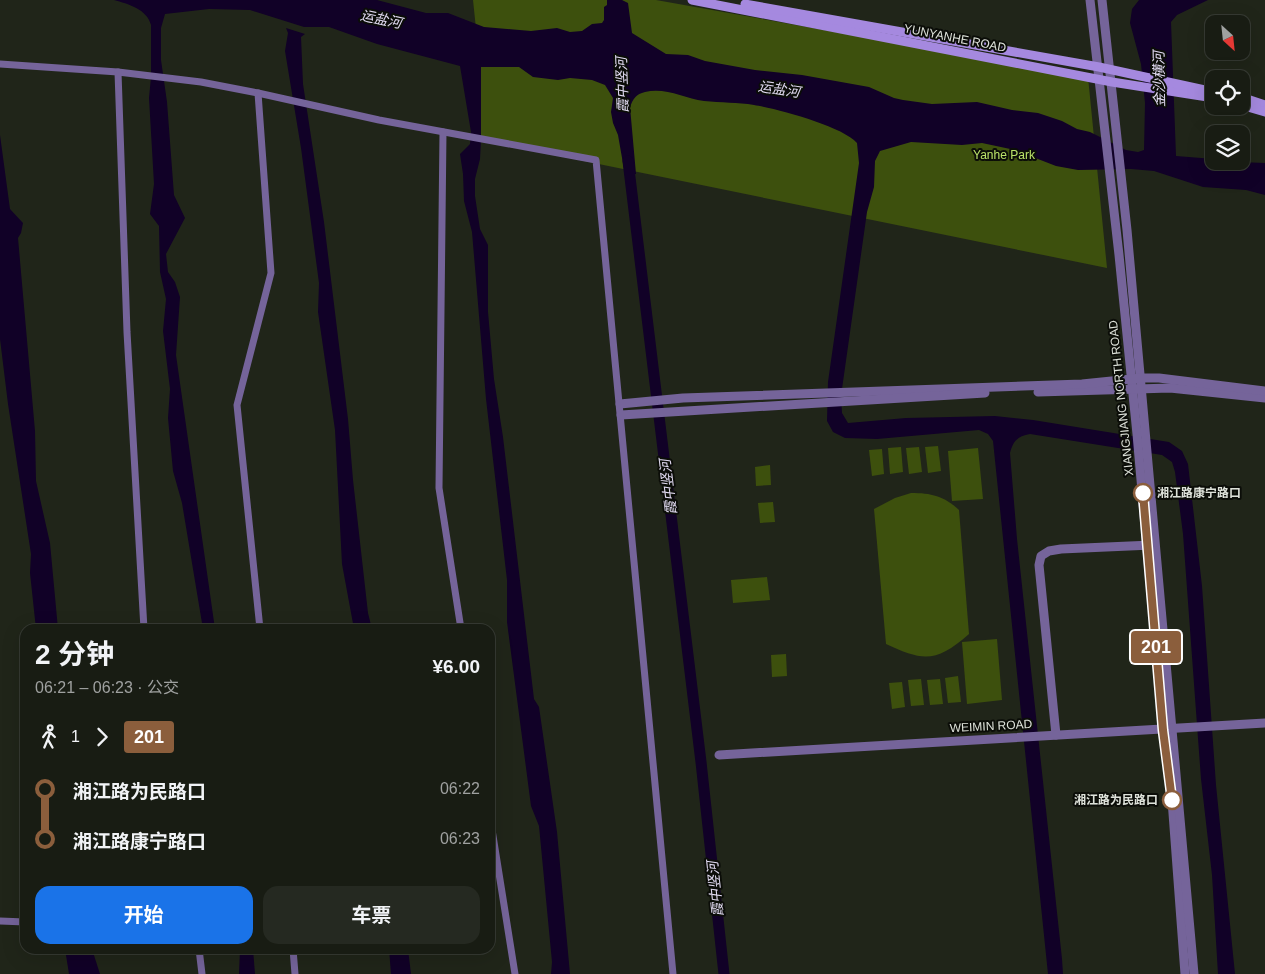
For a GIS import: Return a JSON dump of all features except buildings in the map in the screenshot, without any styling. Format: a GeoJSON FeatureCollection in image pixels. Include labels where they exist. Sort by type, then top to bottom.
{"type":"FeatureCollection","features":[{"type":"Feature","properties":{"kind":"main road","name":"YUNYANHE ROAD"},"geometry":{"type":"LineString","coordinates":[[692,0],[721,2],[1099,67],[1205,90]]}},
{"type":"Feature","properties":{"kind":"main road","name":"YUNYANHE ROAD"},"geometry":{"type":"LineString","coordinates":[[721,2],[1112,82],[1205,97]]}},
{"type":"Feature","properties":{"kind":"main road"},"geometry":{"type":"LineString","coordinates":[[1250,100],[1265,105]]}},
{"type":"Feature","properties":{"kind":"main road"},"geometry":{"type":"LineString","coordinates":[[1250,108],[1265,112]]}},
{"type":"Feature","properties":{"kind":"street","name":"XIANGJIANG NORTH ROAD"},"geometry":{"type":"LineString","coordinates":[[1090,0],[1136,379]]}},
{"type":"Feature","properties":{"kind":"street","name":"XIANGJIANG NORTH ROAD"},"geometry":{"type":"LineString","coordinates":[[1102,0],[1118,140],[1136,379],[1152,545],[1173,728],[1194,974]]}},
{"type":"Feature","properties":{"kind":"street"},"geometry":{"type":"LineString","coordinates":[[0,64],[166,77],[258,93],[443,132],[596,160],[673,974]]}},
{"type":"Feature","properties":{"kind":"street"},"geometry":{"type":"LineString","coordinates":[[118,72],[127,332],[144,624]]}},
{"type":"Feature","properties":{"kind":"street"},"geometry":{"type":"LineString","coordinates":[[258,93],[271,273],[237,405],[259,624]]}},
{"type":"Feature","properties":{"kind":"street"},"geometry":{"type":"LineString","coordinates":[[443,132],[439,488],[460,624]]}},
{"type":"Feature","properties":{"kind":"street"},"geometry":{"type":"LineString","coordinates":[[620,404],[683,398],[1021,387],[1159,378],[1265,391]]}},
{"type":"Feature","properties":{"kind":"street"},"geometry":{"type":"LineString","coordinates":[[621,415],[973,394],[1170,388],[1265,398]]}},
{"type":"Feature","properties":{"kind":"street","name":"XIANGJIANG NORTH ROAD"},"geometry":{"type":"LineString","coordinates":[[1152,545],[1163,730],[1172,800],[1185,974]]}},
{"type":"Feature","properties":{"kind":"street"},"geometry":{"type":"LineString","coordinates":[[1056,735],[1039,565],[1041,556],[1049,551],[1061,549],[1152,545]]}},
{"type":"Feature","properties":{"kind":"street","name":"WEIMIN ROAD"},"geometry":{"type":"LineString","coordinates":[[719,755],[1265,723]]}},
{"type":"Feature","properties":{"kind":"street"},"geometry":{"type":"LineString","coordinates":[[495,850],[514,974]]}},
{"type":"Feature","properties":{"kind":"street"},"geometry":{"type":"LineString","coordinates":[[0,921],[20,922]]}},
{"type":"Feature","properties":{"kind":"street"},"geometry":{"type":"LineString","coordinates":[[200,954],[202,974]]}},
{"type":"Feature","properties":{"kind":"street"},"geometry":{"type":"LineString","coordinates":[[293,954],[295,974]]}},
{"type":"Feature","properties":{"kind":"green space","name":"Yanhe Park"},"geometry":{"type":"Polygon","coordinates":[[[473,0],[656,0],[1088,77],[1107,268],[481,140],[480,67],[473,0]]]}},
{"type":"Feature","properties":{"kind":"green space"},"geometry":{"type":"Polygon","coordinates":[[[938,446],[941,471],[928,473],[925,447],[938,446]]]}},
{"type":"Feature","properties":{"kind":"green space"},"geometry":{"type":"Polygon","coordinates":[[[901,447],[903,472],[890,474],[888,448],[901,447]]]}},
{"type":"Feature","properties":{"kind":"green space"},"geometry":{"type":"Polygon","coordinates":[[[919,447],[922,472],[909,474],[906,448],[919,447]]]}},
{"type":"Feature","properties":{"kind":"green space"},"geometry":{"type":"Polygon","coordinates":[[[978,448],[983,499],[952,501],[948,451],[978,448]]]}},
{"type":"Feature","properties":{"kind":"green space"},"geometry":{"type":"Polygon","coordinates":[[[882,449],[884,474],[872,476],[869,450],[882,449]]]}},
{"type":"Feature","properties":{"kind":"green space"},"geometry":{"type":"Polygon","coordinates":[[[770,465],[771,485],[756,486],[755,467],[770,465]]]}},
{"type":"Feature","properties":{"kind":"green space"},"geometry":{"type":"Polygon","coordinates":[[[911,493],[937,496],[948,501],[959,510],[969,634],[948,650],[930,656],[910,654],[886,644],[874,509],[895,498],[911,493]]]}},
{"type":"Feature","properties":{"kind":"green space"},"geometry":{"type":"Polygon","coordinates":[[[773,502],[775,522],[760,523],[758,503],[773,502]]]}},
{"type":"Feature","properties":{"kind":"green space"},"geometry":{"type":"Polygon","coordinates":[[[767,577],[770,600],[733,603],[731,580],[767,577]]]}},
{"type":"Feature","properties":{"kind":"green space"},"geometry":{"type":"Polygon","coordinates":[[[997,639],[1002,700],[967,704],[962,642],[997,639]]]}},
{"type":"Feature","properties":{"kind":"green space"},"geometry":{"type":"Polygon","coordinates":[[[786,654],[787,676],[772,677],[771,655],[786,654]]]}},
{"type":"Feature","properties":{"kind":"green space"},"geometry":{"type":"Polygon","coordinates":[[[958,676],[961,702],[948,703],[945,678],[958,676]]]}},
{"type":"Feature","properties":{"kind":"green space"},"geometry":{"type":"Polygon","coordinates":[[[921,679],[924,705],[911,706],[908,680],[921,679]]]}},
{"type":"Feature","properties":{"kind":"green space"},"geometry":{"type":"Polygon","coordinates":[[[940,679],[943,704],[930,705],[927,680],[940,679]]]}},
{"type":"Feature","properties":{"kind":"green space"},"geometry":{"type":"Polygon","coordinates":[[[902,682],[905,707],[892,709],[889,683],[902,682]]]}},
{"type":"Feature","properties":{"kind":"water"},"geometry":{"type":"Polygon","coordinates":[[[114,0],[377,0],[426,13],[448,13],[484,27],[531,31],[557,28],[570,32],[582,31],[592,24],[602,23],[607,0],[622,0],[628,3],[632,33],[666,54],[688,55],[705,61],[755,70],[802,75],[869,87],[903,100],[932,104],[977,102],[1012,110],[1038,113],[1062,121],[1077,129],[1090,132],[1126,150],[1138,152],[1144,150],[1145,103],[1141,64],[1130,23],[1132,9],[1139,0],[1208,0],[1177,15],[1171,22],[1176,156],[1205,158],[1205,170],[1250,170],[1250,162],[1265,163],[1265,195],[1246,190],[1203,187],[1154,171],[1131,169],[1078,170],[1056,166],[1015,150],[982,143],[962,145],[911,142],[880,151],[875,161],[874,187],[867,212],[841,396],[842,413],[848,423],[906,418],[995,416],[1033,420],[1169,442],[1182,451],[1188,464],[1202,586],[1216,785],[1235,974],[1218,974],[1212,875],[1201,779],[1183,534],[1172,462],[1162,455],[1030,434],[1022,436],[1017,440],[1010,453],[1017,539],[1062,959],[1063,974],[1048,974],[993,441],[988,434],[979,430],[877,439],[845,438],[833,432],[827,421],[828,382],[859,163],[857,143],[838,130],[778,110],[748,104],[697,100],[667,92],[652,91],[637,96],[630,107],[636,174],[625,175],[618,135],[611,112],[613,98],[605,85],[592,80],[570,78],[558,80],[533,77],[519,67],[481,67],[481,140],[480,159],[475,179],[475,196],[480,229],[488,245],[488,312],[494,379],[503,437],[534,699],[539,707],[557,832],[570,974],[551,974],[552,962],[539,826],[531,806],[507,622],[507,580],[486,399],[472,232],[464,201],[460,154],[470,144],[471,132],[460,66],[377,44],[329,27],[304,27],[250,10],[209,9],[165,14],[161,28],[161,60],[167,102],[174,195],[185,218],[166,254],[168,272],[175,282],[180,297],[176,355],[214,624],[202,624],[182,503],[173,471],[168,418],[170,389],[163,331],[166,299],[160,272],[159,226],[150,214],[154,184],[149,98],[151,25],[149,19],[131,5],[114,0]]]}},
{"type":"Feature","properties":{"kind":"water"},"geometry":{"type":"Polygon","coordinates":[[[286,28],[305,34],[301,37],[303,84],[324,222],[371,624],[353,624],[342,564],[335,430],[318,312],[319,283],[301,148],[285,51],[288,33],[286,28]]]}},
{"type":"Feature","properties":{"kind":"water"},"geometry":{"type":"Polygon","coordinates":[[[0,135],[10,209],[23,223],[18,238],[35,431],[36,481],[50,543],[58,624],[35,624],[30,573],[31,554],[0,339],[0,135]]]}},
{"type":"Feature","properties":{"kind":"water"},"geometry":{"type":"Polygon","coordinates":[[[66,954],[94,954],[100,974],[69,974],[66,954]]]}},
{"type":"Feature","properties":{"kind":"water"},"geometry":{"type":"Polygon","coordinates":[[[240,954],[253,954],[255,974],[239,974],[240,954]]]}},
{"type":"Feature","properties":{"kind":"water"},"geometry":{"type":"Polygon","coordinates":[[[389,954],[409,954],[411,974],[391,974],[389,954]]]}},
{"type":"Feature","properties":{"kind":"waterway","name":"霞中竖河"},"geometry":{"type":"LineString","coordinates":[[628,161],[701,762],[724,974]]}},
{"type":"Feature","properties":{"kind":"bus line","name":"201"},"geometry":{"type":"LineString","coordinates":[[1143,493],[1163,730],[1172,800]]}},
{"type":"Feature","properties":{"kind":"place","name":"湘江路康宁路口"},"geometry":{"type":"Point","coordinates":[1143,493]}},
{"type":"Feature","properties":{"kind":"place","name":"湘江路为民路口"},"geometry":{"type":"Point","coordinates":[1172,800]}},
{"type":"Feature","properties":{"kind":"water label","name":"运盐河"},"geometry":{"type":"Point","coordinates":[381,19]}},
{"type":"Feature","properties":{"kind":"water label","name":"金沙横河"},"geometry":{"type":"Point","coordinates":[1159,79]}},
{"type":"Feature","properties":{"kind":"water label","name":"运盐河"},"geometry":{"type":"Point","coordinates":[779,89]}}]}
